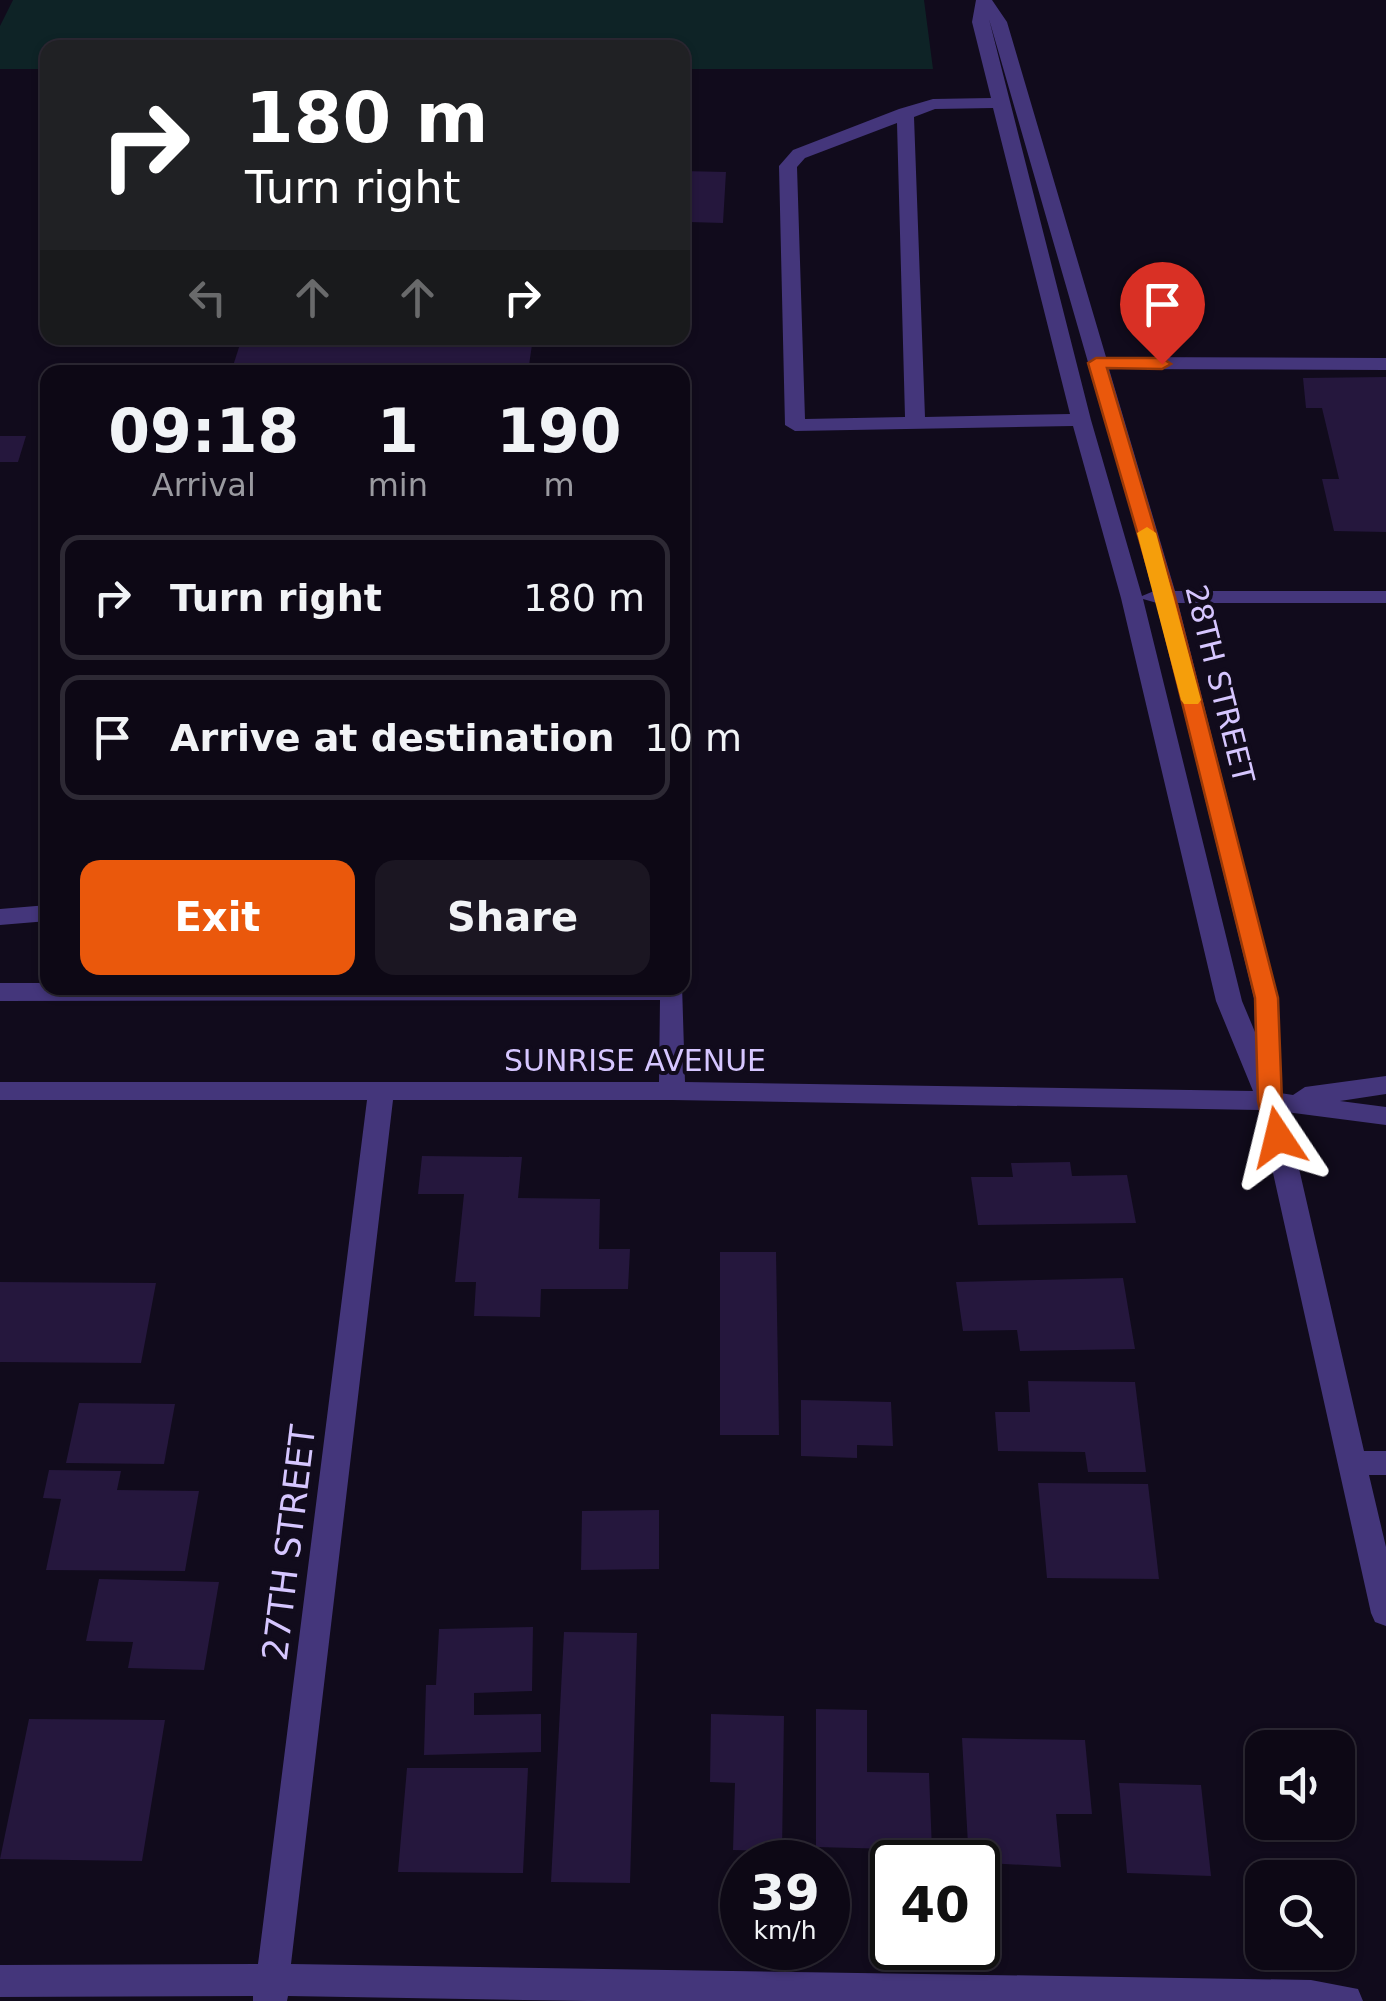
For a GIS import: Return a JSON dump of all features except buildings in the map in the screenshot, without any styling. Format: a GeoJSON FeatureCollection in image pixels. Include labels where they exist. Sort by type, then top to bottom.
{"type":"FeatureCollection","features":[{"type":"Feature","properties":{"kind":"street","name":"28TH STREET"},"geometry":{"type":"LineString","coordinates":[[985,2],[980,22],[1080,420],[1132,598],[1228,1001],[1270,1101],[1386,1614]]}},
{"type":"Feature","properties":{"kind":"street","name":"28TH STREET"},"geometry":{"type":"LineString","coordinates":[[985,2],[998,22],[1166,597],[1266,998],[1270,1101]]}},
{"type":"Feature","properties":{"kind":"street"},"geometry":{"type":"LineString","coordinates":[[1002,103],[934,104],[800,154],[788,166],[795,424],[1080,420]]}},
{"type":"Feature","properties":{"kind":"street"},"geometry":{"type":"LineString","coordinates":[[905,113],[915,422]]}},
{"type":"Feature","properties":{"kind":"street"},"geometry":{"type":"LineString","coordinates":[[1096,363],[1386,364]]}},
{"type":"Feature","properties":{"kind":"street"},"geometry":{"type":"LineString","coordinates":[[1132,598],[1386,598]]}},
{"type":"Feature","properties":{"kind":"street"},"geometry":{"type":"LineString","coordinates":[[0,917],[40,914]]}},
{"type":"Feature","properties":{"kind":"street"},"geometry":{"type":"LineString","coordinates":[[0,992],[40,992]]}},
{"type":"Feature","properties":{"kind":"street"},"geometry":{"type":"LineString","coordinates":[[672,995],[672,1091]]}},
{"type":"Feature","properties":{"kind":"street","name":"SUNRISE AVENUE"},"geometry":{"type":"LineString","coordinates":[[1270,1101],[1386,1085]]}},
{"type":"Feature","properties":{"kind":"street","name":"SUNRISE AVENUE"},"geometry":{"type":"LineString","coordinates":[[0,1091],[672,1091],[1270,1101],[1386,1116]]}},
{"type":"Feature","properties":{"kind":"street","name":"27TH STREET"},"geometry":{"type":"LineString","coordinates":[[272,1990],[382,1093]]}},
{"type":"Feature","properties":{"kind":"street"},"geometry":{"type":"LineString","coordinates":[[1354,1463],[1386,1463]]}},
{"type":"Feature","properties":{"kind":"street"},"geometry":{"type":"LineString","coordinates":[[0,1980],[272,1990],[1312,1996],[1346,2001]]}},
{"type":"Feature","properties":{"kind":"green space"},"geometry":{"type":"Polygon","coordinates":[[[13,0],[924,0],[933,69],[690,69],[690,40],[40,40],[40,69],[0,69],[0,26],[13,0]]]}},
{"type":"Feature","properties":{"kind":"slow traffic"},"geometry":{"type":"LineString","coordinates":[[1147,533],[1191,700]]}},
{"type":"Feature","properties":{"kind":"route"},"geometry":{"type":"LineString","coordinates":[[1162,364],[1096,363],[1166,597],[1266,998],[1270,1101],[1278,1137]]}}]}
